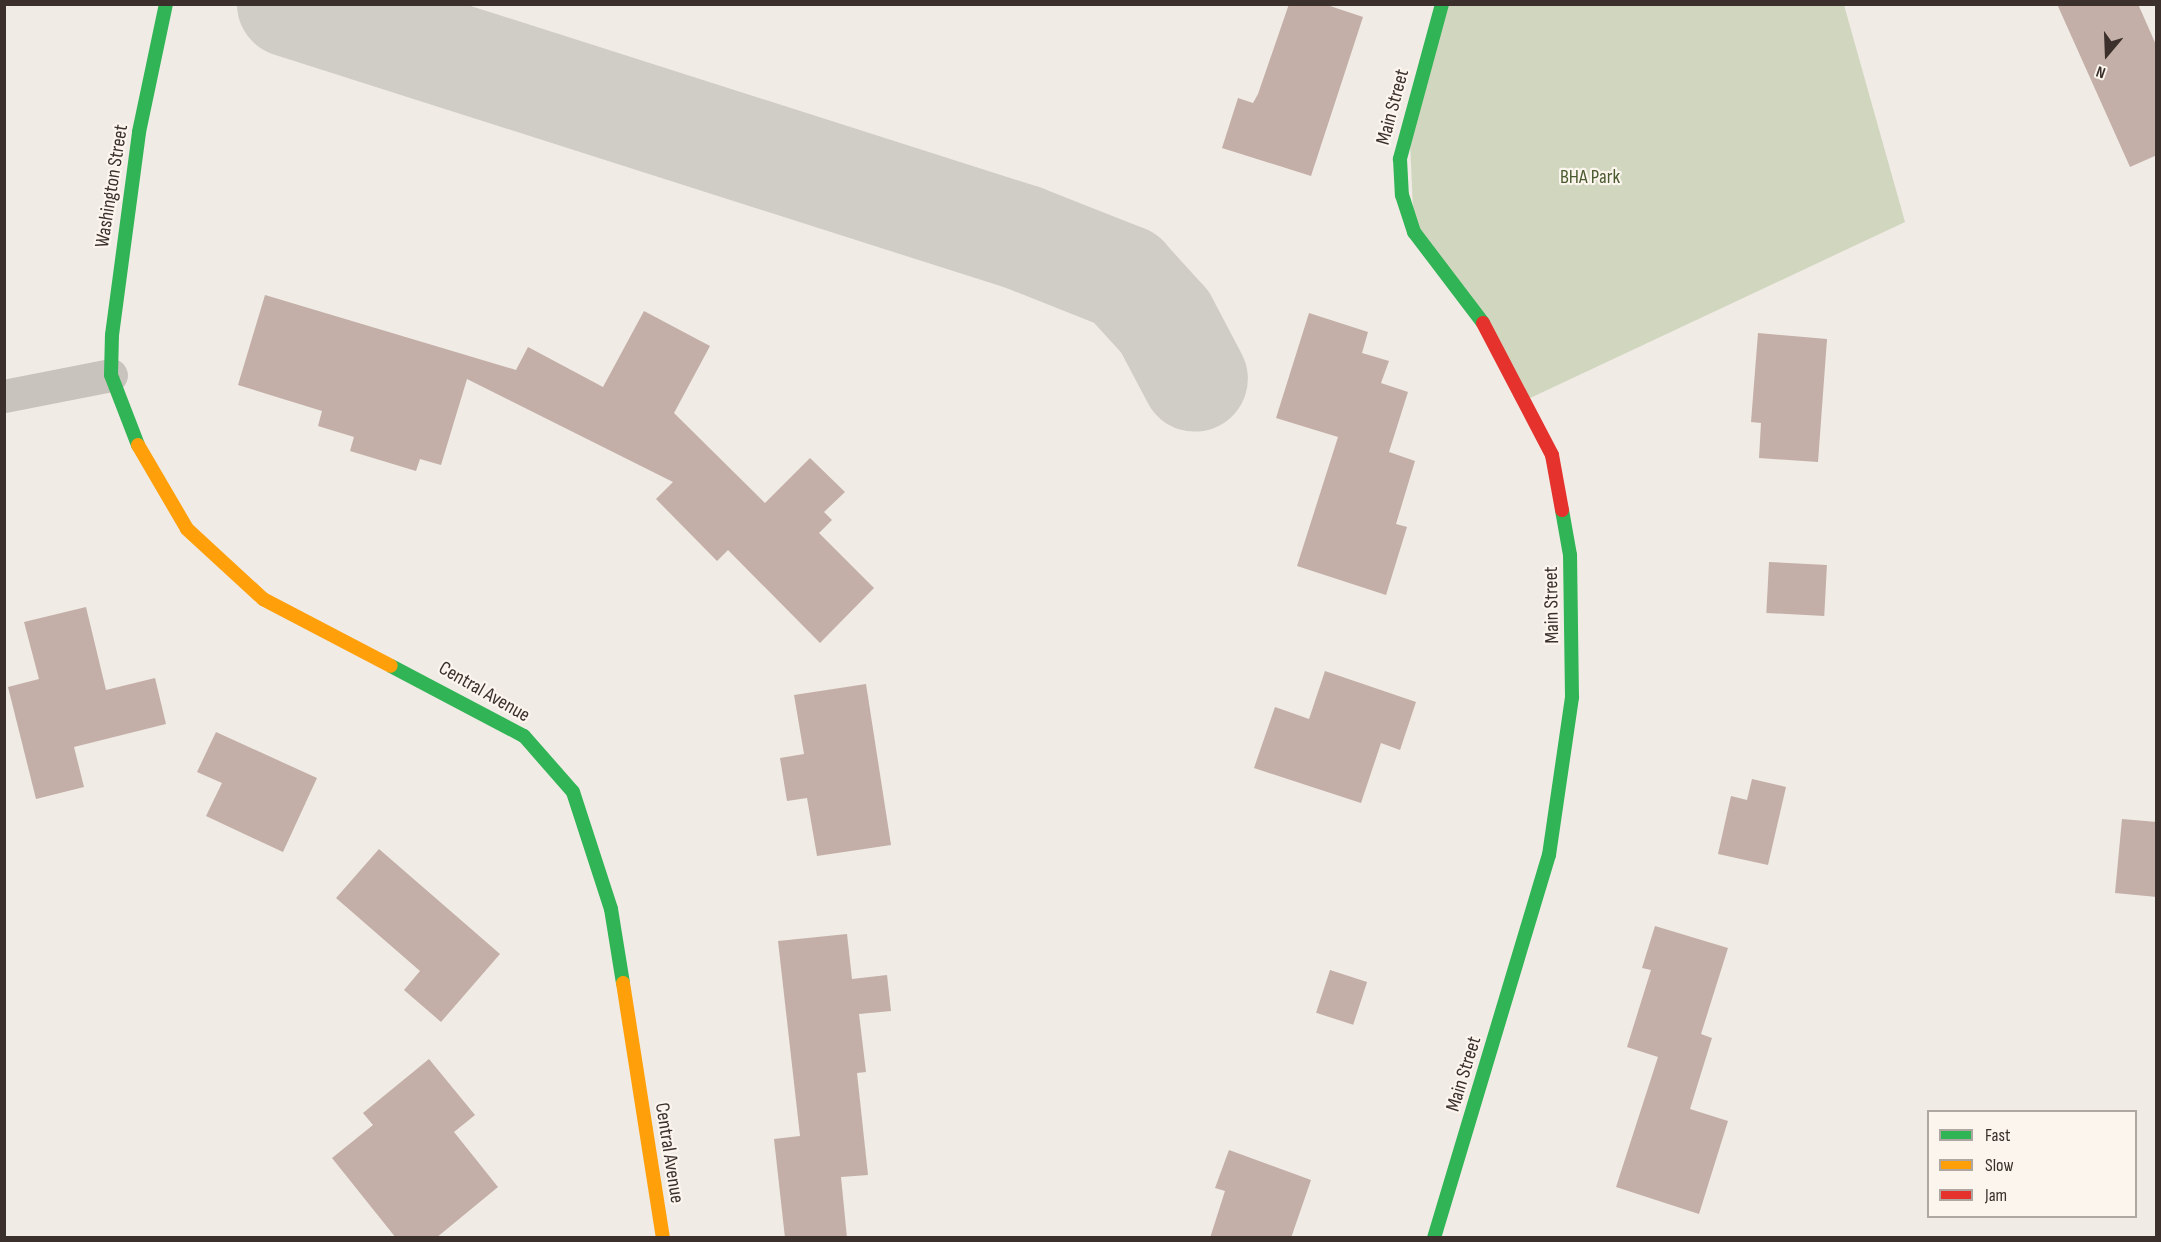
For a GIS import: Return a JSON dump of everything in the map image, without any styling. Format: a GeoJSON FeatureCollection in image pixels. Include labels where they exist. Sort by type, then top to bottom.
{"type":"FeatureCollection","features":[{"type":"Feature","properties":{"kind":"street","name":"Washington Street"},"geometry":{"type":"LineString","coordinates":[[111,375],[123,233],[166,4]]}},
{"type":"Feature","properties":{"kind":"street","name":"Main Street"},"geometry":{"type":"LineString","coordinates":[[1434,1238],[1550,855],[1572,697],[1570,555],[1552,455],[1495,338],[1414,232],[1402,195],[1400,159],[1442,4]]}},
{"type":"Feature","properties":{"kind":"street"},"geometry":{"type":"LineString","coordinates":[[4,396],[111,375]]}},
{"type":"Feature","properties":{"kind":"street","name":"Central Avenue"},"geometry":{"type":"LineString","coordinates":[[111,375],[139,449],[187,529],[211,555],[263,599],[524,736],[573,792],[613,921],[663,1238]]}},
{"type":"Feature","properties":{"kind":"green space","name":"BHA Park"},"geometry":{"type":"Polygon","coordinates":[[[1442,5],[1844,5],[1905,222],[1528,399],[1414,232],[1409,119],[1442,5]]]}},
{"type":"Feature","properties":{"kind":"building"},"geometry":{"type":"Polygon","coordinates":[[[1289,4],[1324,4],[1363,17],[1311,176],[1222,148],[1238,98],[1253,103],[1258,94],[1289,4]]]}},
{"type":"Feature","properties":{"kind":"building"},"geometry":{"type":"Polygon","coordinates":[[[2057,4],[2138,4],[2157,47],[2157,155],[2130,167],[2057,4]]]}},
{"type":"Feature","properties":{"kind":"building"},"geometry":{"type":"Polygon","coordinates":[[[265,295],[516,370],[528,347],[603,387],[644,311],[710,346],[674,413],[765,503],[810,458],[845,492],[824,512],[832,520],[819,533],[874,588],[820,643],[728,550],[717,561],[656,499],[673,482],[467,379],[441,465],[420,459],[416,471],[350,451],[354,437],[318,426],[322,411],[238,385],[265,295]]]}},
{"type":"Feature","properties":{"kind":"building"},"geometry":{"type":"Polygon","coordinates":[[[1309,313],[1368,332],[1362,353],[1389,361],[1381,383],[1408,392],[1389,452],[1415,461],[1396,524],[1407,527],[1386,595],[1297,566],[1338,437],[1276,418],[1309,313]]]}},
{"type":"Feature","properties":{"kind":"building"},"geometry":{"type":"Polygon","coordinates":[[[1758,333],[1827,339],[1818,462],[1759,458],[1761,423],[1751,422],[1758,333]]]}},
{"type":"Feature","properties":{"kind":"building"},"geometry":{"type":"Polygon","coordinates":[[[1769,562],[1827,565],[1824,616],[1766,613],[1769,562]]]}},
{"type":"Feature","properties":{"kind":"building"},"geometry":{"type":"Polygon","coordinates":[[[86,607],[106,690],[155,678],[166,724],[74,747],[84,787],[36,799],[8,687],[39,679],[24,622],[86,607]]]}},
{"type":"Feature","properties":{"kind":"building"},"geometry":{"type":"Polygon","coordinates":[[[1325,671],[1416,702],[1400,750],[1381,743],[1361,803],[1254,768],[1275,707],[1309,719],[1325,671]]]}},
{"type":"Feature","properties":{"kind":"building"},"geometry":{"type":"Polygon","coordinates":[[[866,684],[891,845],[817,856],[807,798],[787,801],[780,758],[804,754],[794,695],[866,684]]]}},
{"type":"Feature","properties":{"kind":"building"},"geometry":{"type":"Polygon","coordinates":[[[216,732],[317,778],[283,852],[206,816],[222,783],[197,772],[216,732]]]}},
{"type":"Feature","properties":{"kind":"building"},"geometry":{"type":"Polygon","coordinates":[[[1752,779],[1786,787],[1768,865],[1718,854],[1731,796],[1747,800],[1752,779]]]}},
{"type":"Feature","properties":{"kind":"building"},"geometry":{"type":"Polygon","coordinates":[[[2122,819],[2157,822],[2157,897],[2115,893],[2122,819]]]}},
{"type":"Feature","properties":{"kind":"building"},"geometry":{"type":"Polygon","coordinates":[[[379,849],[500,954],[441,1022],[404,990],[420,971],[336,898],[379,849]]]}},
{"type":"Feature","properties":{"kind":"building"},"geometry":{"type":"Polygon","coordinates":[[[1655,926],[1728,948],[1701,1034],[1712,1038],[1690,1109],[1728,1121],[1699,1214],[1616,1187],[1658,1057],[1627,1047],[1651,970],[1642,968],[1655,926]]]}},
{"type":"Feature","properties":{"kind":"building"},"geometry":{"type":"Polygon","coordinates":[[[847,934],[852,979],[887,975],[891,1011],[859,1014],[866,1072],[857,1073],[868,1175],[841,1177],[847,1238],[785,1238],[774,1139],[800,1136],[778,941],[847,934]]]}},
{"type":"Feature","properties":{"kind":"building"},"geometry":{"type":"Polygon","coordinates":[[[1330,970],[1367,982],[1353,1025],[1316,1013],[1330,970]]]}},
{"type":"Feature","properties":{"kind":"building"},"geometry":{"type":"Polygon","coordinates":[[[429,1059],[475,1115],[454,1132],[498,1187],[436,1238],[396,1238],[332,1158],[373,1125],[363,1113],[429,1059]]]}},
{"type":"Feature","properties":{"kind":"building"},"geometry":{"type":"Polygon","coordinates":[[[1229,1150],[1311,1180],[1291,1238],[1210,1238],[1225,1191],[1215,1188],[1229,1150]]]}},
{"type":"Feature","properties":{"kind":"taxiway"},"geometry":{"type":"LineString","coordinates":[[290,4],[1024,238],[1125,278],[1165,322],[1195,379]]}},
{"type":"Feature","properties":{"kind":"traffic: fast"},"geometry":{"type":"LineString","coordinates":[[138,445],[111,375],[112,335],[139,132],[166,4]]}},
{"type":"Feature","properties":{"kind":"traffic: fast"},"geometry":{"type":"LineString","coordinates":[[1442,4],[1400,159],[1402,195],[1414,232],[1483,323]]}},
{"type":"Feature","properties":{"kind":"traffic: fast"},"geometry":{"type":"LineString","coordinates":[[1434,1238],[1549,855],[1572,697],[1570,555],[1562,510]]}},
{"type":"Feature","properties":{"kind":"traffic: fast"},"geometry":{"type":"LineString","coordinates":[[391,666],[524,736],[573,792],[611,909],[623,983]]}},
{"type":"Feature","properties":{"kind":"traffic: slow"},"geometry":{"type":"LineString","coordinates":[[138,445],[187,529],[263,599],[391,666]]}},
{"type":"Feature","properties":{"kind":"traffic: slow"},"geometry":{"type":"LineString","coordinates":[[623,983],[663,1238]]}},
{"type":"Feature","properties":{"kind":"traffic: jam"},"geometry":{"type":"LineString","coordinates":[[1483,323],[1552,455],[1562,510]]}}]}
